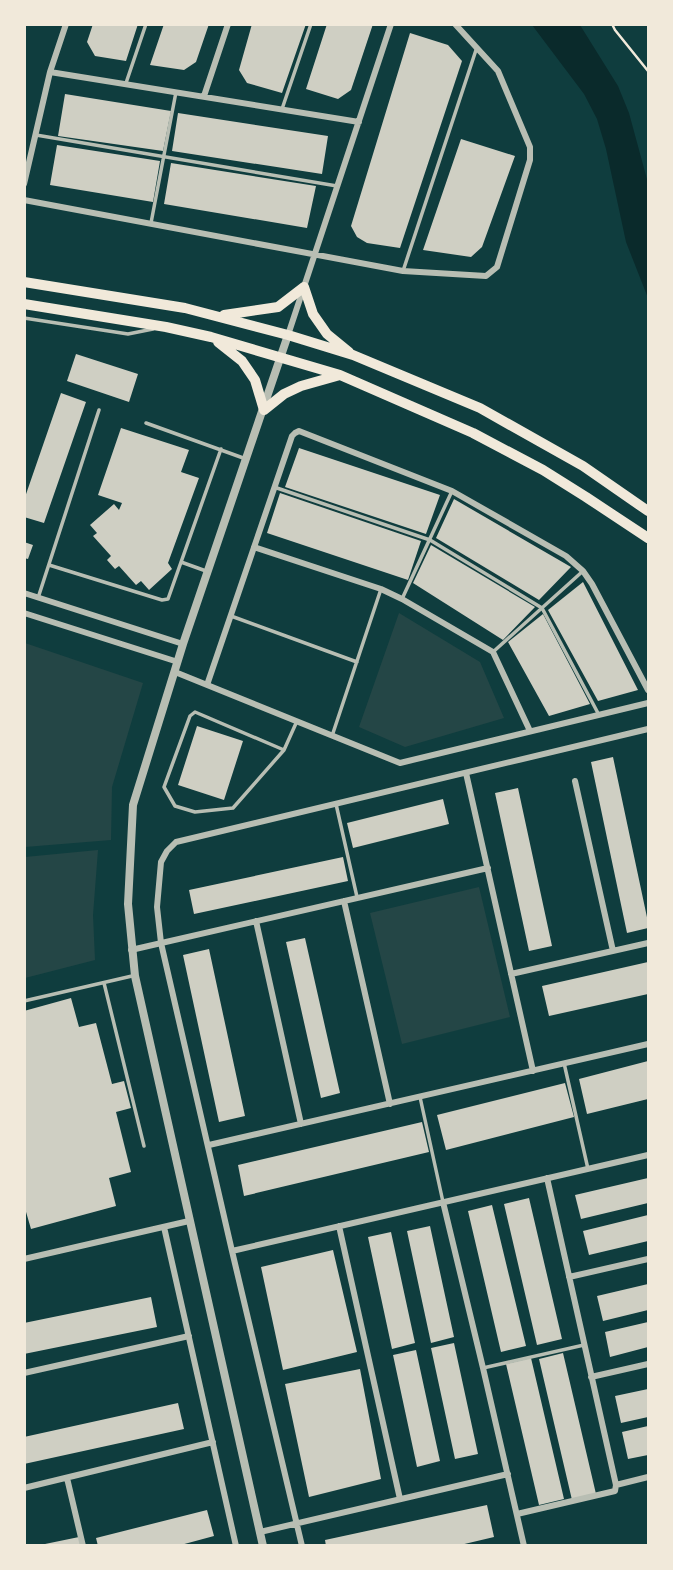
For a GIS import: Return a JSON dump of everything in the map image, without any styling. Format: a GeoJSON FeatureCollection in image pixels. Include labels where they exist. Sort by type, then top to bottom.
{"type":"FeatureCollection","features":[{"type":"Feature","properties":{"kind":"main road"},"geometry":{"type":"LineString","coordinates":[[24,282],[185,308],[353,355],[480,408],[583,466],[649,511]]}},
{"type":"Feature","properties":{"kind":"main road"},"geometry":{"type":"LineString","coordinates":[[217,316],[278,307],[304,287],[313,314],[327,334],[353,355]]}},
{"type":"Feature","properties":{"kind":"main road"},"geometry":{"type":"LineString","coordinates":[[24,304],[211,337],[340,375],[484,439],[543,470],[649,538]]}},
{"type":"Feature","properties":{"kind":"main road"},"geometry":{"type":"LineString","coordinates":[[211,337],[242,361],[255,380],[264,410],[284,394],[301,386],[340,375]]}},
{"type":"Feature","properties":{"kind":"street"},"geometry":{"type":"LineString","coordinates":[[24,184],[50,72],[66,24]]}},
{"type":"Feature","properties":{"kind":"street"},"geometry":{"type":"LineString","coordinates":[[204,96],[228,24]]}},
{"type":"Feature","properties":{"kind":"street"},"geometry":{"type":"LineString","coordinates":[[263,1545],[135,976],[128,904],[133,805],[176,667],[391,24]]}},
{"type":"Feature","properties":{"kind":"street"},"geometry":{"type":"LineString","coordinates":[[24,200],[403,271],[486,276],[497,267],[530,160],[530,147],[498,71],[455,24]]}},
{"type":"Feature","properties":{"kind":"street"},"geometry":{"type":"LineString","coordinates":[[50,72],[359,122]]}},
{"type":"Feature","properties":{"kind":"street"},"geometry":{"type":"LineString","coordinates":[[207,685],[292,436],[299,431],[452,491],[566,556],[583,571],[592,584],[649,690]]}},
{"type":"Feature","properties":{"kind":"street"},"geometry":{"type":"LineString","coordinates":[[254,547],[381,589],[492,652],[530,731]]}},
{"type":"Feature","properties":{"kind":"street"},"geometry":{"type":"LineString","coordinates":[[24,593],[184,644]]}},
{"type":"Feature","properties":{"kind":"street"},"geometry":{"type":"LineString","coordinates":[[24,612],[176,667],[207,685],[400,763],[649,703]]}},
{"type":"Feature","properties":{"kind":"street"},"geometry":{"type":"LineString","coordinates":[[302,1545],[161,943],[157,907],[161,862],[176,842],[649,729]]}},
{"type":"Feature","properties":{"kind":"street"},"geometry":{"type":"LineString","coordinates":[[466,773],[533,1071]]}},
{"type":"Feature","properties":{"kind":"street"},"geometry":{"type":"LineString","coordinates":[[575,780],[613,951]]}},
{"type":"Feature","properties":{"kind":"street"},"geometry":{"type":"LineString","coordinates":[[131,950],[488,868]]}},
{"type":"Feature","properties":{"kind":"street"},"geometry":{"type":"LineString","coordinates":[[344,901],[390,1104]]}},
{"type":"Feature","properties":{"kind":"street"},"geometry":{"type":"LineString","coordinates":[[256,921],[301,1124]]}},
{"type":"Feature","properties":{"kind":"street"},"geometry":{"type":"LineString","coordinates":[[511,974],[649,943]]}},
{"type":"Feature","properties":{"kind":"street"},"geometry":{"type":"LineString","coordinates":[[209,1145],[649,1044]]}},
{"type":"Feature","properties":{"kind":"street"},"geometry":{"type":"LineString","coordinates":[[232,1251],[649,1155]]}},
{"type":"Feature","properties":{"kind":"street"},"geometry":{"type":"LineString","coordinates":[[517,1514],[615,1491],[616,1485],[547,1178]]}},
{"type":"Feature","properties":{"kind":"street"},"geometry":{"type":"LineString","coordinates":[[443,1202],[524,1545]]}},
{"type":"Feature","properties":{"kind":"street"},"geometry":{"type":"LineString","coordinates":[[24,1259],[189,1221]]}},
{"type":"Feature","properties":{"kind":"street"},"geometry":{"type":"LineString","coordinates":[[339,1226],[400,1499]]}},
{"type":"Feature","properties":{"kind":"street"},"geometry":{"type":"LineString","coordinates":[[164,1227],[236,1545]]}},
{"type":"Feature","properties":{"kind":"street"},"geometry":{"type":"LineString","coordinates":[[569,1277],[649,1259]]}},
{"type":"Feature","properties":{"kind":"street"},"geometry":{"type":"LineString","coordinates":[[24,1373],[189,1336]]}},
{"type":"Feature","properties":{"kind":"street"},"geometry":{"type":"LineString","coordinates":[[591,1377],[649,1364]]}},
{"type":"Feature","properties":{"kind":"street"},"geometry":{"type":"LineString","coordinates":[[24,1488],[213,1442]]}},
{"type":"Feature","properties":{"kind":"street"},"geometry":{"type":"LineString","coordinates":[[260,1532],[508,1474]]}},
{"type":"Feature","properties":{"kind":"street"},"geometry":{"type":"LineString","coordinates":[[616,1485],[649,1477]]}},
{"type":"Feature","properties":{"kind":"street"},"geometry":{"type":"LineString","coordinates":[[66,1478],[83,1545]]}},
{"type":"Feature","properties":{"kind":"lane"},"geometry":{"type":"LineString","coordinates":[[126,83],[146,24]]}},
{"type":"Feature","properties":{"kind":"lane"},"geometry":{"type":"LineString","coordinates":[[282,109],[311,24]]}},
{"type":"Feature","properties":{"kind":"lane"},"geometry":{"type":"LineString","coordinates":[[403,271],[477,49]]}},
{"type":"Feature","properties":{"kind":"lane"},"geometry":{"type":"LineString","coordinates":[[151,223],[176,92]]}},
{"type":"Feature","properties":{"kind":"lane"},"geometry":{"type":"LineString","coordinates":[[36,135],[338,186]]}},
{"type":"Feature","properties":{"kind":"lane"},"geometry":{"type":"LineString","coordinates":[[24,318],[128,334],[166,327]]}},
{"type":"Feature","properties":{"kind":"lane"},"geometry":{"type":"LineString","coordinates":[[38,598],[99,410]]}},
{"type":"Feature","properties":{"kind":"lane"},"geometry":{"type":"LineString","coordinates":[[146,423],[247,459]]}},
{"type":"Feature","properties":{"kind":"lane"},"geometry":{"type":"LineString","coordinates":[[49,565],[162,600],[168,599],[221,449]]}},
{"type":"Feature","properties":{"kind":"lane"},"geometry":{"type":"LineString","coordinates":[[274,487],[429,540],[542,608],[599,715]]}},
{"type":"Feature","properties":{"kind":"lane"},"geometry":{"type":"LineString","coordinates":[[402,599],[452,491]]}},
{"type":"Feature","properties":{"kind":"lane"},"geometry":{"type":"LineString","coordinates":[[181,562],[208,572]]}},
{"type":"Feature","properties":{"kind":"lane"},"geometry":{"type":"LineString","coordinates":[[492,652],[583,571]]}},
{"type":"Feature","properties":{"kind":"lane"},"geometry":{"type":"LineString","coordinates":[[332,736],[381,589]]}},
{"type":"Feature","properties":{"kind":"lane"},"geometry":{"type":"LineString","coordinates":[[231,617],[357,662]]}},
{"type":"Feature","properties":{"kind":"lane"},"geometry":{"type":"LineString","coordinates":[[284,750],[195,712],[190,716],[164,787],[176,806],[195,812],[233,808],[284,750],[297,721]]}},
{"type":"Feature","properties":{"kind":"lane"},"geometry":{"type":"LineString","coordinates":[[336,804],[357,898]]}},
{"type":"Feature","properties":{"kind":"lane"},"geometry":{"type":"LineString","coordinates":[[24,1001],[135,976]]}},
{"type":"Feature","properties":{"kind":"lane"},"geometry":{"type":"LineString","coordinates":[[104,983],[144,1146]]}},
{"type":"Feature","properties":{"kind":"lane"},"geometry":{"type":"LineString","coordinates":[[564,1063],[588,1169]]}},
{"type":"Feature","properties":{"kind":"lane"},"geometry":{"type":"LineString","coordinates":[[419,1097],[443,1202]]}},
{"type":"Feature","properties":{"kind":"lane"},"geometry":{"type":"LineString","coordinates":[[483,1368],[584,1345]]}},
{"type":"Feature","properties":{"kind":"path"},"geometry":{"type":"LineString","coordinates":[[612,24],[649,71]]}},
{"type":"Feature","properties":{"kind":"shaded area"},"geometry":{"type":"Polygon","coordinates":[[[532,25],[580,25],[618,86],[629,113],[648,183],[648,298],[626,242],[597,119],[584,94],[532,25]]]}},
{"type":"Feature","properties":{"kind":"shaded area"},"geometry":{"type":"Polygon","coordinates":[[[399,613],[480,662],[504,718],[405,747],[359,727],[399,613]]]}},
{"type":"Feature","properties":{"kind":"shaded area"},"geometry":{"type":"Polygon","coordinates":[[[25,643],[143,683],[112,787],[111,840],[25,847],[25,643]]]}},
{"type":"Feature","properties":{"kind":"shaded area"},"geometry":{"type":"Polygon","coordinates":[[[98,850],[93,915],[95,960],[25,978],[25,857],[98,850]]]}},
{"type":"Feature","properties":{"kind":"shaded area"},"geometry":{"type":"Polygon","coordinates":[[[479,887],[510,1017],[402,1044],[370,913],[479,887]]]}},
{"type":"Feature","properties":{"kind":"building"},"geometry":{"type":"Polygon","coordinates":[[[93,24],[138,24],[126,61],[95,56],[87,42],[93,24]]]}},
{"type":"Feature","properties":{"kind":"building"},"geometry":{"type":"Polygon","coordinates":[[[164,24],[209,24],[196,62],[184,70],[150,65],[164,24]]]}},
{"type":"Feature","properties":{"kind":"building"},"geometry":{"type":"Polygon","coordinates":[[[252,24],[306,24],[282,93],[247,83],[239,70],[252,24]]]}},
{"type":"Feature","properties":{"kind":"building"},"geometry":{"type":"Polygon","coordinates":[[[327,24],[373,24],[351,90],[338,99],[306,89],[327,24]]]}},
{"type":"Feature","properties":{"kind":"building"},"geometry":{"type":"Polygon","coordinates":[[[410,33],[448,45],[462,61],[400,248],[367,243],[357,237],[351,226],[410,33]]]}},
{"type":"Feature","properties":{"kind":"building"},"geometry":{"type":"Polygon","coordinates":[[[65,94],[171,111],[163,151],[58,136],[65,94]]]}},
{"type":"Feature","properties":{"kind":"building"},"geometry":{"type":"Polygon","coordinates":[[[178,113],[328,136],[322,174],[172,151],[178,113]]]}},
{"type":"Feature","properties":{"kind":"building"},"geometry":{"type":"Polygon","coordinates":[[[461,139],[515,156],[482,247],[471,257],[423,250],[461,139]]]}},
{"type":"Feature","properties":{"kind":"building"},"geometry":{"type":"Polygon","coordinates":[[[57,145],[160,161],[153,202],[50,185],[57,145]]]}},
{"type":"Feature","properties":{"kind":"building"},"geometry":{"type":"Polygon","coordinates":[[[171,163],[316,186],[307,228],[164,204],[171,163]]]}},
{"type":"Feature","properties":{"kind":"building"},"geometry":{"type":"Polygon","coordinates":[[[76,354],[138,374],[129,402],[67,381],[76,354]]]}},
{"type":"Feature","properties":{"kind":"building"},"geometry":{"type":"Polygon","coordinates":[[[61,393],[86,402],[44,523],[24,517],[24,500],[61,393]]]}},
{"type":"Feature","properties":{"kind":"building"},"geometry":{"type":"Polygon","coordinates":[[[121,428],[189,450],[181,472],[199,478],[168,563],[172,569],[149,590],[141,581],[136,585],[119,566],[115,569],[107,560],[111,556],[93,536],[97,533],[90,525],[114,504],[119,510],[122,503],[98,495],[121,428]]]}},
{"type":"Feature","properties":{"kind":"building"},"geometry":{"type":"Polygon","coordinates":[[[299,448],[440,495],[426,534],[285,487],[299,448]]]}},
{"type":"Feature","properties":{"kind":"building"},"geometry":{"type":"Polygon","coordinates":[[[280,493],[421,541],[408,580],[267,533],[280,493]]]}},
{"type":"Feature","properties":{"kind":"building"},"geometry":{"type":"Polygon","coordinates":[[[454,499],[571,567],[539,600],[436,538],[454,499]]]}},
{"type":"Feature","properties":{"kind":"building"},"geometry":{"type":"Polygon","coordinates":[[[24,542],[33,545],[28,559],[24,558],[24,542]]]}},
{"type":"Feature","properties":{"kind":"building"},"geometry":{"type":"Polygon","coordinates":[[[431,545],[535,607],[503,640],[413,583],[431,545]]]}},
{"type":"Feature","properties":{"kind":"building"},"geometry":{"type":"Polygon","coordinates":[[[583,582],[638,690],[598,701],[548,610],[583,582]]]}},
{"type":"Feature","properties":{"kind":"building"},"geometry":{"type":"Polygon","coordinates":[[[543,614],[590,704],[549,716],[508,642],[543,614]]]}},
{"type":"Feature","properties":{"kind":"building"},"geometry":{"type":"Polygon","coordinates":[[[197,726],[243,741],[224,800],[178,785],[197,726]]]}},
{"type":"Feature","properties":{"kind":"building"},"geometry":{"type":"Polygon","coordinates":[[[613,757],[648,922],[648,928],[627,933],[591,762],[613,757]]]}},
{"type":"Feature","properties":{"kind":"building"},"geometry":{"type":"Polygon","coordinates":[[[518,788],[552,946],[529,951],[495,793],[518,788]]]}},
{"type":"Feature","properties":{"kind":"building"},"geometry":{"type":"Polygon","coordinates":[[[443,799],[449,824],[353,848],[347,823],[443,799]]]}},
{"type":"Feature","properties":{"kind":"building"},"geometry":{"type":"Polygon","coordinates":[[[343,857],[348,881],[194,914],[189,890],[343,857]]]}},
{"type":"Feature","properties":{"kind":"building"},"geometry":{"type":"Polygon","coordinates":[[[305,938],[340,1093],[321,1098],[286,942],[305,938]]]}},
{"type":"Feature","properties":{"kind":"building"},"geometry":{"type":"Polygon","coordinates":[[[209,949],[245,1116],[219,1122],[183,955],[209,949]]]}},
{"type":"Feature","properties":{"kind":"building"},"geometry":{"type":"Polygon","coordinates":[[[648,962],[648,994],[549,1016],[542,986],[648,962]]]}},
{"type":"Feature","properties":{"kind":"building"},"geometry":{"type":"Polygon","coordinates":[[[71,998],[79,1027],[96,1023],[112,1084],[124,1081],[131,1108],[116,1112],[131,1172],[109,1178],[116,1206],[31,1229],[24,1205],[24,1011],[71,998]]]}},
{"type":"Feature","properties":{"kind":"building"},"geometry":{"type":"Polygon","coordinates":[[[648,1061],[648,1099],[587,1114],[579,1079],[648,1061]]]}},
{"type":"Feature","properties":{"kind":"building"},"geometry":{"type":"Polygon","coordinates":[[[565,1083],[574,1117],[446,1150],[437,1115],[565,1083]]]}},
{"type":"Feature","properties":{"kind":"building"},"geometry":{"type":"Polygon","coordinates":[[[422,1122],[429,1152],[244,1196],[238,1165],[422,1122]]]}},
{"type":"Feature","properties":{"kind":"building"},"geometry":{"type":"Polygon","coordinates":[[[648,1178],[648,1203],[581,1219],[575,1195],[648,1178]]]}},
{"type":"Feature","properties":{"kind":"building"},"geometry":{"type":"Polygon","coordinates":[[[529,1198],[562,1339],[537,1345],[504,1204],[529,1198]]]}},
{"type":"Feature","properties":{"kind":"building"},"geometry":{"type":"Polygon","coordinates":[[[492,1205],[526,1346],[501,1352],[468,1211],[492,1205]]]}},
{"type":"Feature","properties":{"kind":"building"},"geometry":{"type":"Polygon","coordinates":[[[648,1215],[648,1241],[589,1255],[583,1231],[648,1215]]]}},
{"type":"Feature","properties":{"kind":"building"},"geometry":{"type":"Polygon","coordinates":[[[430,1226],[454,1337],[431,1343],[407,1231],[430,1226]]]}},
{"type":"Feature","properties":{"kind":"building"},"geometry":{"type":"Polygon","coordinates":[[[391,1232],[415,1343],[392,1349],[368,1237],[391,1232]]]}},
{"type":"Feature","properties":{"kind":"building"},"geometry":{"type":"Polygon","coordinates":[[[333,1250],[357,1352],[283,1370],[261,1267],[333,1250]]]}},
{"type":"Feature","properties":{"kind":"building"},"geometry":{"type":"Polygon","coordinates":[[[648,1284],[648,1310],[603,1321],[597,1296],[648,1284]]]}},
{"type":"Feature","properties":{"kind":"building"},"geometry":{"type":"Polygon","coordinates":[[[151,1297],[157,1327],[24,1354],[24,1323],[151,1297]]]}},
{"type":"Feature","properties":{"kind":"building"},"geometry":{"type":"Polygon","coordinates":[[[648,1322],[648,1347],[610,1357],[605,1332],[648,1322]]]}},
{"type":"Feature","properties":{"kind":"building"},"geometry":{"type":"Polygon","coordinates":[[[454,1343],[478,1454],[455,1459],[431,1348],[454,1343]]]}},
{"type":"Feature","properties":{"kind":"building"},"geometry":{"type":"Polygon","coordinates":[[[416,1350],[440,1461],[417,1467],[393,1355],[416,1350]]]}},
{"type":"Feature","properties":{"kind":"building"},"geometry":{"type":"Polygon","coordinates":[[[563,1353],[596,1494],[572,1500],[539,1359],[563,1353]]]}},
{"type":"Feature","properties":{"kind":"building"},"geometry":{"type":"Polygon","coordinates":[[[531,1358],[564,1499],[539,1505],[506,1364],[531,1358]]]}},
{"type":"Feature","properties":{"kind":"building"},"geometry":{"type":"Polygon","coordinates":[[[360,1369],[381,1479],[309,1497],[285,1384],[360,1369]]]}},
{"type":"Feature","properties":{"kind":"building"},"geometry":{"type":"Polygon","coordinates":[[[648,1389],[648,1417],[621,1423],[615,1396],[648,1389]]]}},
{"type":"Feature","properties":{"kind":"building"},"geometry":{"type":"Polygon","coordinates":[[[178,1403],[184,1429],[24,1464],[24,1437],[178,1403]]]}},
{"type":"Feature","properties":{"kind":"building"},"geometry":{"type":"Polygon","coordinates":[[[648,1426],[648,1455],[628,1459],[622,1432],[648,1426]]]}},
{"type":"Feature","properties":{"kind":"building"},"geometry":{"type":"Polygon","coordinates":[[[487,1505],[494,1537],[456,1546],[326,1546],[325,1540],[487,1505]]]}},
{"type":"Feature","properties":{"kind":"building"},"geometry":{"type":"Polygon","coordinates":[[[207,1510],[214,1536],[177,1546],[98,1546],[96,1538],[207,1510]]]}},
{"type":"Feature","properties":{"kind":"building"},"geometry":{"type":"Polygon","coordinates":[[[79,1537],[81,1546],[45,1546],[45,1544],[79,1537]]]}}]}
